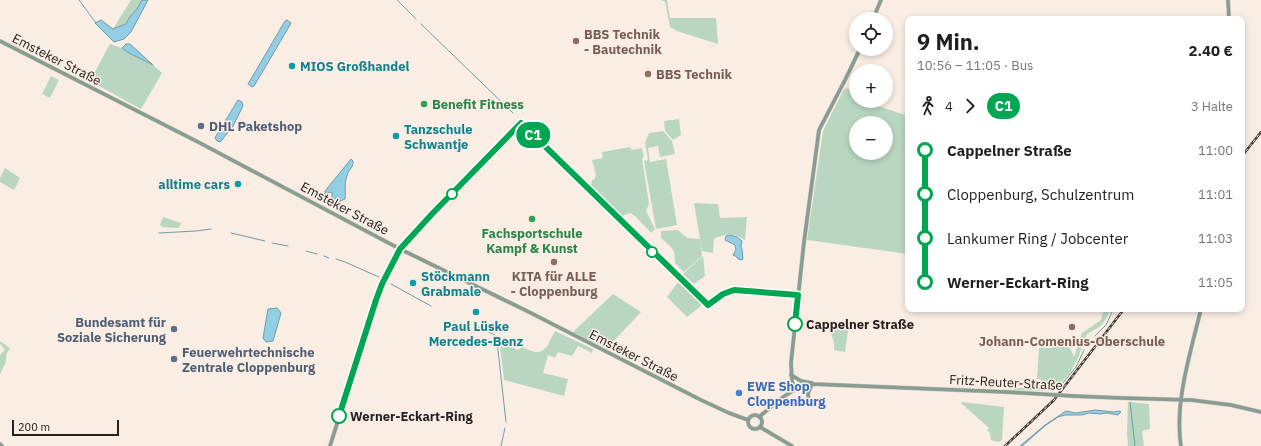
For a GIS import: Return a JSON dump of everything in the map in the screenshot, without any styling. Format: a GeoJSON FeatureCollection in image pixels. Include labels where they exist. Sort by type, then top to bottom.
{"type":"FeatureCollection","features":[{"type":"Feature","properties":{"kind":"street"},"geometry":{"type":"LineString","coordinates":[[876,12],[881,0]]}},
{"type":"Feature","properties":{"kind":"street"},"geometry":{"type":"LineString","coordinates":[[1228,0],[1229,16]]}},
{"type":"Feature","properties":{"kind":"street","name":"Emsteker Straße"},"geometry":{"type":"LineString","coordinates":[[0,41],[200,143],[400,249],[525,310],[701,400],[748,420],[750,428],[756,430],[760,427],[792,446]]}},
{"type":"Feature","properties":{"kind":"street"},"geometry":{"type":"LineString","coordinates":[[795,389],[791,375],[791,363],[804,242],[819,130],[857,56]]}},
{"type":"Feature","properties":{"kind":"street"},"geometry":{"type":"LineString","coordinates":[[330,446],[376,300],[382,284],[400,249]]}},
{"type":"Feature","properties":{"kind":"street"},"geometry":{"type":"LineString","coordinates":[[1181,446],[1179,422],[1181,400],[1200,312]]}},
{"type":"Feature","properties":{"kind":"street"},"geometry":{"type":"LineString","coordinates":[[791,375],[801,381],[814,384],[808,393],[809,402]]}},
{"type":"Feature","properties":{"kind":"street","name":"Fritz-Reuter-Straße"},"geometry":{"type":"LineString","coordinates":[[760,417],[795,389],[814,384],[1191,400],[1230,405],[1261,412]]}},
{"type":"Feature","properties":{"kind":"street"},"geometry":{"type":"LineString","coordinates":[[748,420],[753,415],[760,417],[762,423],[760,427]]}},
{"type":"Feature","properties":{"kind":"green space"},"geometry":{"type":"Polygon","coordinates":[[[131,0],[142,0],[126,24],[113,29],[131,0]]]}},
{"type":"Feature","properties":{"kind":"green space"},"geometry":{"type":"Polygon","coordinates":[[[661,0],[667,0],[670,18],[716,18],[718,44],[677,31],[670,27],[665,2],[661,0]]]}},
{"type":"Feature","properties":{"kind":"green space"},"geometry":{"type":"Polygon","coordinates":[[[110,44],[122,48],[153,65],[162,73],[141,109],[90,81],[110,44]]]}},
{"type":"Feature","properties":{"kind":"green space"},"geometry":{"type":"Polygon","coordinates":[[[51,76],[59,80],[50,98],[42,94],[51,76]]]}},
{"type":"Feature","properties":{"kind":"green space"},"geometry":{"type":"Polygon","coordinates":[[[844,89],[849,89],[849,108],[884,108],[905,115],[905,254],[807,240],[823,131],[844,89]]]}},
{"type":"Feature","properties":{"kind":"green space"},"geometry":{"type":"Polygon","coordinates":[[[679,119],[681,135],[673,140],[665,131],[664,121],[679,119]]]}},
{"type":"Feature","properties":{"kind":"green space"},"geometry":{"type":"Polygon","coordinates":[[[663,131],[672,141],[675,154],[660,157],[658,146],[648,148],[650,162],[666,159],[677,225],[656,229],[644,161],[648,160],[645,143],[649,133],[663,131]]]}},
{"type":"Feature","properties":{"kind":"green space"},"geometry":{"type":"Polygon","coordinates":[[[630,147],[632,150],[642,148],[644,157],[642,158],[649,204],[646,211],[655,229],[651,233],[635,216],[630,213],[622,216],[591,186],[592,180],[594,180],[596,175],[592,160],[603,158],[602,152],[630,147]]]}},
{"type":"Feature","properties":{"kind":"green space"},"geometry":{"type":"Polygon","coordinates":[[[5,168],[20,178],[14,190],[0,182],[0,178],[5,168]]]}},
{"type":"Feature","properties":{"kind":"green space"},"geometry":{"type":"Polygon","coordinates":[[[694,203],[718,204],[720,218],[747,217],[745,240],[733,235],[723,236],[714,239],[713,253],[702,251],[694,203]]]}},
{"type":"Feature","properties":{"kind":"green space"},"geometry":{"type":"Polygon","coordinates":[[[163,217],[181,223],[179,228],[162,227],[160,225],[163,217]]]}},
{"type":"Feature","properties":{"kind":"green space"},"geometry":{"type":"Polygon","coordinates":[[[678,230],[687,238],[700,239],[702,256],[684,272],[675,263],[672,249],[661,238],[661,231],[678,230]]]}},
{"type":"Feature","properties":{"kind":"green space"},"geometry":{"type":"Polygon","coordinates":[[[703,256],[705,276],[694,284],[683,274],[703,256]]]}},
{"type":"Feature","properties":{"kind":"green space"},"geometry":{"type":"Polygon","coordinates":[[[679,281],[702,305],[687,317],[667,297],[679,281]]]}},
{"type":"Feature","properties":{"kind":"green space"},"geometry":{"type":"Polygon","coordinates":[[[613,294],[641,312],[607,348],[572,333],[613,294]]]}},
{"type":"Feature","properties":{"kind":"green space"},"geometry":{"type":"Polygon","coordinates":[[[1103,312],[1110,312],[1106,319],[1097,329],[1087,334],[1078,358],[1070,373],[1054,391],[1014,390],[1014,388],[1040,387],[1041,379],[1037,379],[1039,348],[1051,348],[1052,341],[1064,344],[1070,348],[1074,357],[1082,333],[1101,320],[1103,312]]]}},
{"type":"Feature","properties":{"kind":"green space"},"geometry":{"type":"Polygon","coordinates":[[[836,327],[846,328],[848,331],[845,352],[834,350],[831,331],[836,327]]]}},
{"type":"Feature","properties":{"kind":"green space"},"geometry":{"type":"Polygon","coordinates":[[[555,331],[593,349],[592,353],[578,346],[572,356],[558,352],[555,358],[548,355],[543,373],[568,379],[564,396],[504,380],[500,346],[508,346],[518,350],[522,347],[539,352],[546,347],[555,331]]]}},
{"type":"Feature","properties":{"kind":"green space"},"geometry":{"type":"Polygon","coordinates":[[[0,341],[10,348],[6,355],[6,362],[0,374],[0,355],[5,350],[0,344],[0,341]]]}},
{"type":"Feature","properties":{"kind":"green space"},"geometry":{"type":"Polygon","coordinates":[[[1128,402],[1149,404],[1150,429],[1142,431],[1144,446],[1128,446],[1128,402]]]}},
{"type":"Feature","properties":{"kind":"green space"},"geometry":{"type":"Polygon","coordinates":[[[961,403],[1004,407],[1002,440],[998,442],[991,440],[990,433],[987,430],[989,428],[961,403]]]}},
{"type":"Feature","properties":{"kind":"water"},"geometry":{"type":"Polygon","coordinates":[[[142,0],[148,0],[131,32],[124,39],[114,42],[95,23],[101,20],[113,29],[126,24],[142,0]]]}},
{"type":"Feature","properties":{"kind":"water"},"geometry":{"type":"Polygon","coordinates":[[[287,20],[291,23],[290,25],[252,87],[248,84],[287,20]]]}},
{"type":"Feature","properties":{"kind":"water"},"geometry":{"type":"Polygon","coordinates":[[[126,44],[130,44],[153,65],[122,48],[126,44]]]}},
{"type":"Feature","properties":{"kind":"water"},"geometry":{"type":"Polygon","coordinates":[[[238,100],[242,102],[243,106],[233,126],[220,142],[217,141],[215,138],[216,136],[238,100]]]}},
{"type":"Feature","properties":{"kind":"water"},"geometry":{"type":"Polygon","coordinates":[[[351,159],[353,163],[346,179],[345,199],[338,202],[336,199],[332,198],[332,193],[330,192],[325,194],[325,191],[351,159]]]}},
{"type":"Feature","properties":{"kind":"water"},"geometry":{"type":"Polygon","coordinates":[[[730,235],[737,237],[742,241],[742,260],[733,255],[736,250],[735,245],[725,240],[726,236],[730,235]]]}},
{"type":"Feature","properties":{"kind":"water"},"geometry":{"type":"Polygon","coordinates":[[[277,308],[281,313],[273,341],[266,342],[263,338],[268,309],[277,308]]]}},
{"type":"Feature","properties":{"kind":"water"},"geometry":{"type":"Polygon","coordinates":[[[1095,410],[1121,412],[1118,415],[1107,413],[1089,413],[1058,417],[1046,425],[1022,446],[1020,446],[1045,425],[1066,411],[1076,413],[1095,410]]]}},
{"type":"Feature","properties":{"kind":"waterway"},"geometry":{"type":"LineString","coordinates":[[79,0],[96,23]]}},
{"type":"Feature","properties":{"kind":"waterway"},"geometry":{"type":"LineString","coordinates":[[397,0],[416,19]]}},
{"type":"Feature","properties":{"kind":"waterway"},"geometry":{"type":"LineString","coordinates":[[421,24],[513,113]]}},
{"type":"Feature","properties":{"kind":"waterway"},"geometry":{"type":"LineString","coordinates":[[159,233],[211,229]]}},
{"type":"Feature","properties":{"kind":"waterway"},"geometry":{"type":"LineString","coordinates":[[231,233],[265,241]]}},
{"type":"Feature","properties":{"kind":"waterway"},"geometry":{"type":"LineString","coordinates":[[272,243],[288,246]]}},
{"type":"Feature","properties":{"kind":"waterway"},"geometry":{"type":"LineString","coordinates":[[306,251],[317,254]]}},
{"type":"Feature","properties":{"kind":"waterway"},"geometry":{"type":"LineString","coordinates":[[324,256],[329,258]]}},
{"type":"Feature","properties":{"kind":"waterway"},"geometry":{"type":"LineString","coordinates":[[336,259],[379,277]]}},
{"type":"Feature","properties":{"kind":"waterway"},"geometry":{"type":"LineString","coordinates":[[391,284],[431,306]]}},
{"type":"Feature","properties":{"kind":"waterway"},"geometry":{"type":"LineString","coordinates":[[1095,336],[1106,325],[1112,312]]}},
{"type":"Feature","properties":{"kind":"waterway"},"geometry":{"type":"LineString","coordinates":[[476,326],[495,335]]}},
{"type":"Feature","properties":{"kind":"waterway"},"geometry":{"type":"LineString","coordinates":[[497,341],[506,422]]}},
{"type":"Feature","properties":{"kind":"waterway"},"geometry":{"type":"LineString","coordinates":[[1058,389],[1076,367],[1084,350]]}},
{"type":"Feature","properties":{"kind":"waterway"},"geometry":{"type":"LineString","coordinates":[[1130,402],[1135,446]]}},
{"type":"Feature","properties":{"kind":"waterway"},"geometry":{"type":"LineString","coordinates":[[501,446],[505,428]]}},
{"type":"Feature","properties":{"kind":"railway"},"geometry":{"type":"LineString","coordinates":[[1245,152],[1261,132]]}},
{"type":"Feature","properties":{"kind":"railway"},"geometry":{"type":"LineString","coordinates":[[1005,446],[1054,400],[1122,312]]}},
{"type":"Feature","properties":{"kind":"bus line","name":"C1"},"geometry":{"type":"LineString","coordinates":[[339,416],[376,300],[382,284],[400,249],[521,123],[708,305],[717,297],[734,290],[798,295],[795,324]]}},
{"type":"Feature","properties":{"kind":"place","name":"BBS Technik - Bautechnik"},"geometry":{"type":"Point","coordinates":[576,41]}},
{"type":"Feature","properties":{"kind":"place","name":"MIOS Großhandel"},"geometry":{"type":"Point","coordinates":[292,66]}},
{"type":"Feature","properties":{"kind":"place","name":"BBS Technik"},"geometry":{"type":"Point","coordinates":[648,74]}},
{"type":"Feature","properties":{"kind":"place","name":"Benefit Fitness"},"geometry":{"type":"Point","coordinates":[424,104]}},
{"type":"Feature","properties":{"kind":"place","name":"DHL Paketshop"},"geometry":{"type":"Point","coordinates":[201,126]}},
{"type":"Feature","properties":{"kind":"place","name":"Tanzschule Schwantje"},"geometry":{"type":"Point","coordinates":[396,136]}},
{"type":"Feature","properties":{"kind":"place","name":"alltime cars"},"geometry":{"type":"Point","coordinates":[238,184]}},
{"type":"Feature","properties":{"kind":"place","name":"Fachsportschule Kampf & Kunst"},"geometry":{"type":"Point","coordinates":[532,219]}},
{"type":"Feature","properties":{"kind":"place","name":"KITA für ALLE - Cloppenburg"},"geometry":{"type":"Point","coordinates":[554,262]}},
{"type":"Feature","properties":{"kind":"place","name":"Stöckmann Grabmale"},"geometry":{"type":"Point","coordinates":[413,283]}},
{"type":"Feature","properties":{"kind":"place","name":"Paul Lüske Mercedes-Benz"},"geometry":{"type":"Point","coordinates":[476,312]}},
{"type":"Feature","properties":{"kind":"place","name":"Cappelner Straße"},"geometry":{"type":"Point","coordinates":[795,324]}},
{"type":"Feature","properties":{"kind":"place","name":"Johann-Comenius-Oberschule"},"geometry":{"type":"Point","coordinates":[1072,327]}},
{"type":"Feature","properties":{"kind":"place","name":"Bundesamt für Soziale Sicherung"},"geometry":{"type":"Point","coordinates":[174,329]}},
{"type":"Feature","properties":{"kind":"place","name":"Feuerwehrtechnische Zentrale Cloppenburg"},"geometry":{"type":"Point","coordinates":[174,359]}},
{"type":"Feature","properties":{"kind":"place","name":"EWE Shop Cloppenburg"},"geometry":{"type":"Point","coordinates":[739,393]}},
{"type":"Feature","properties":{"kind":"place","name":"Werner-Eckart-Ring"},"geometry":{"type":"Point","coordinates":[339,416]}}]}
